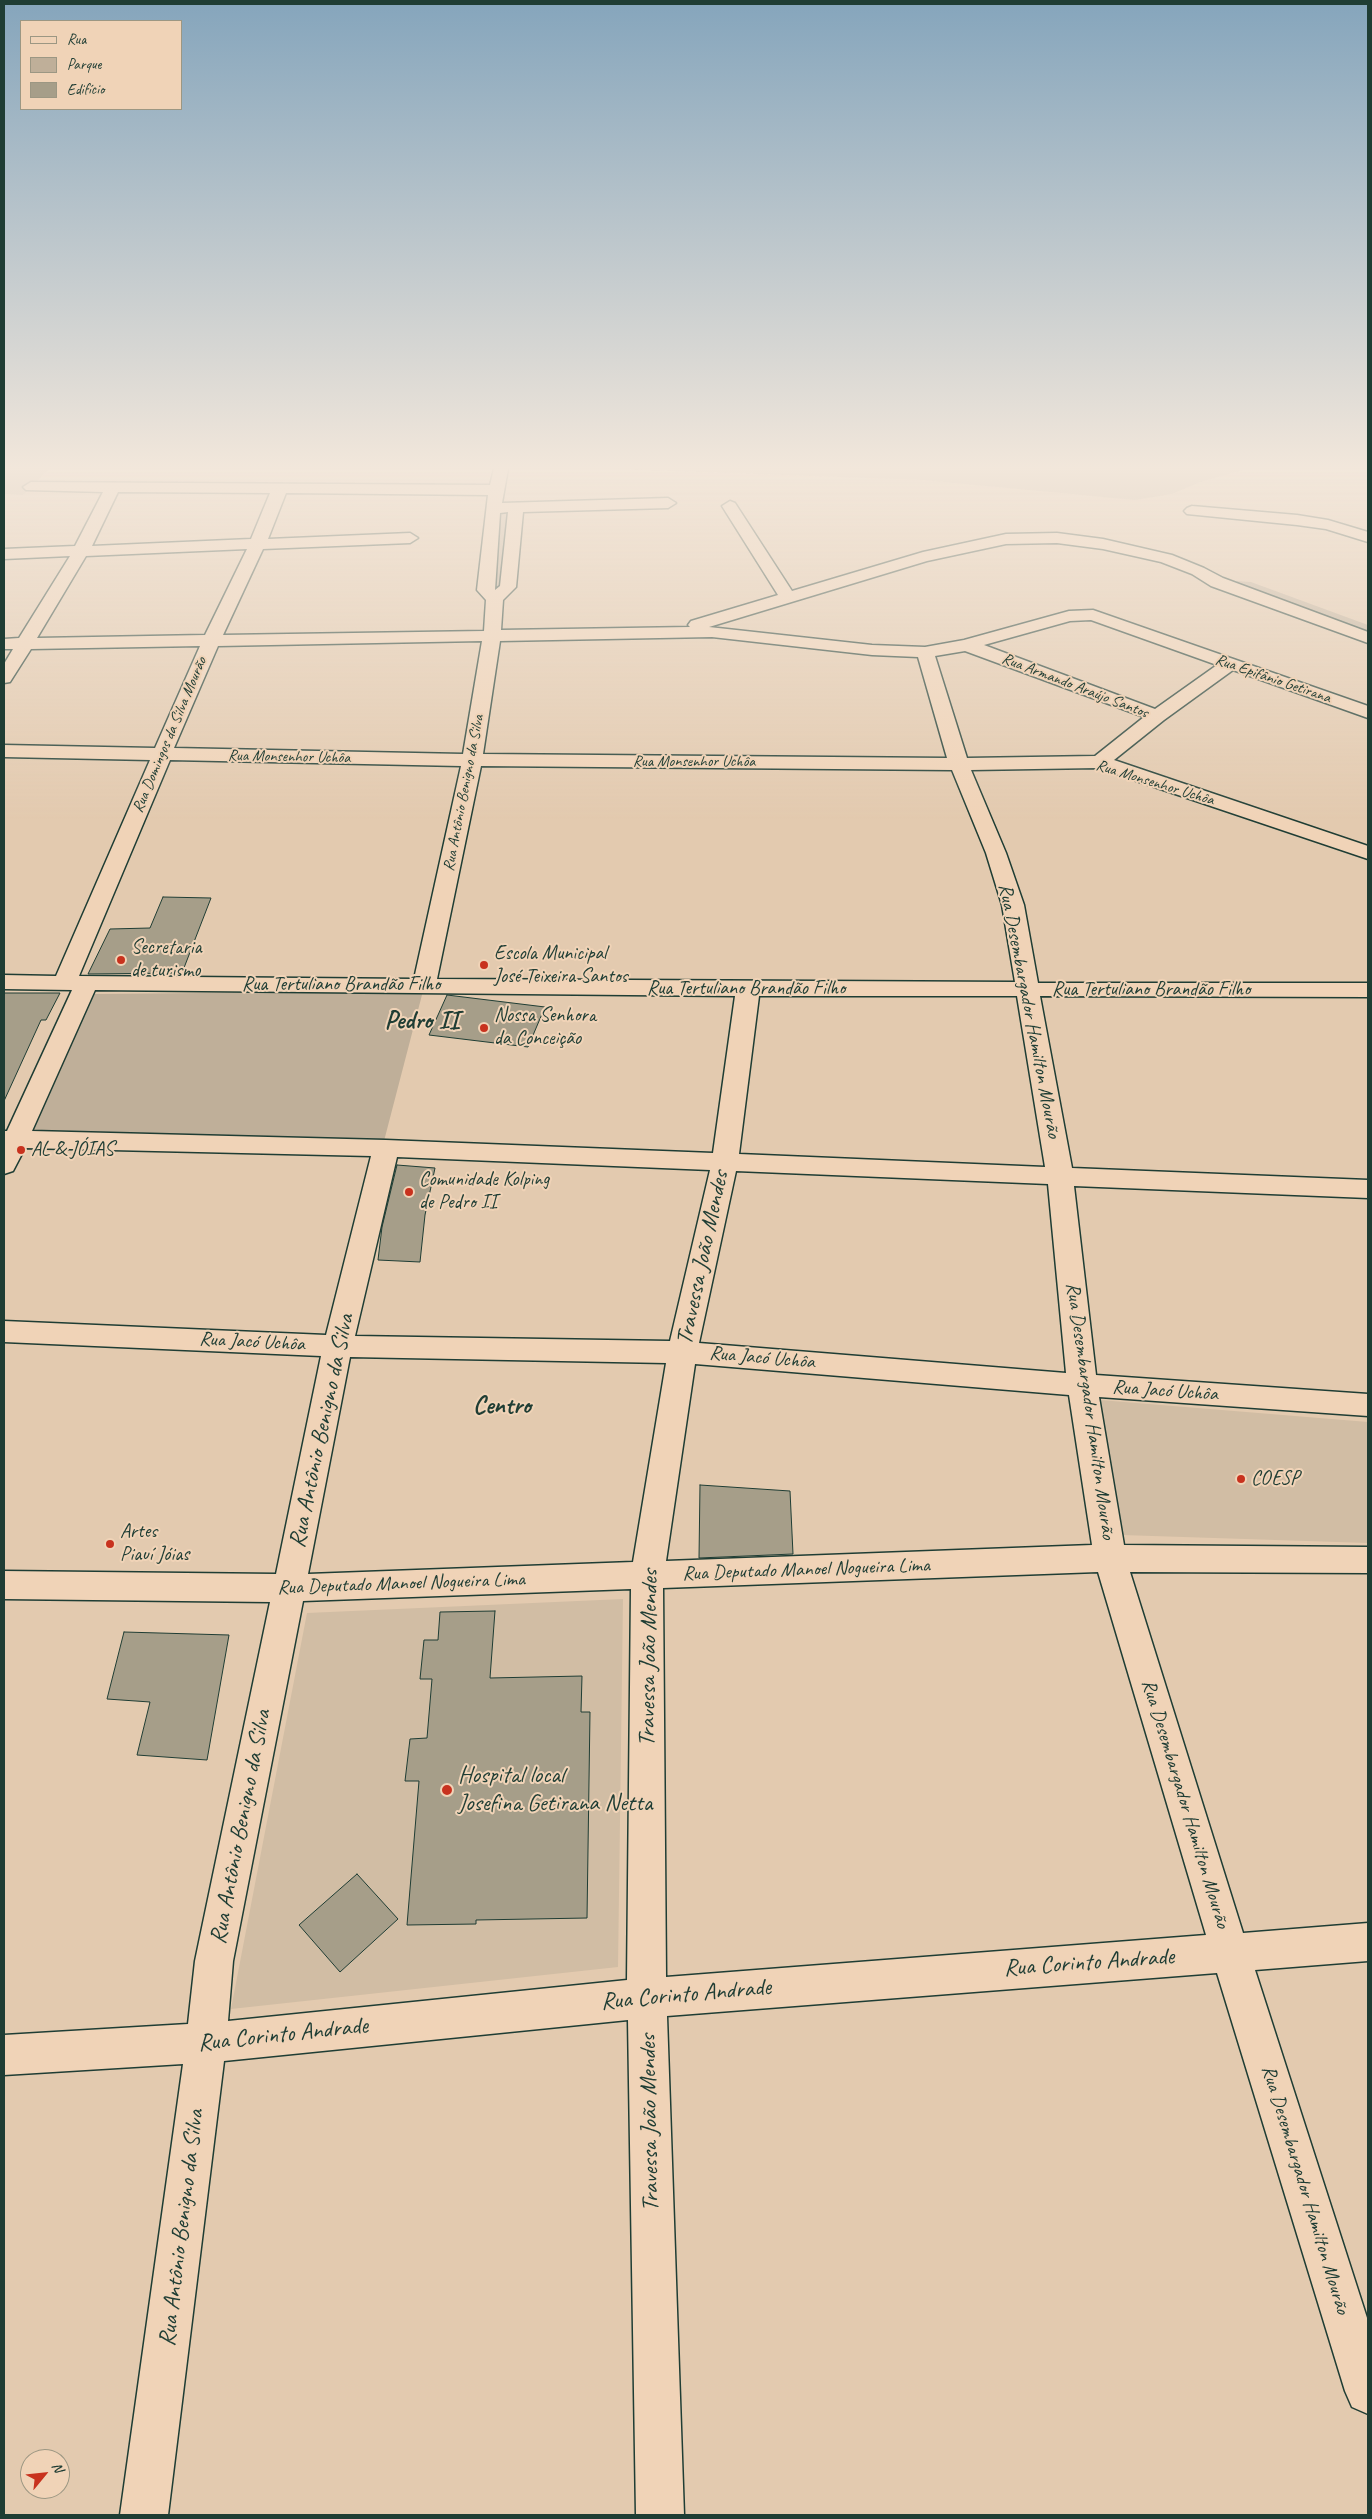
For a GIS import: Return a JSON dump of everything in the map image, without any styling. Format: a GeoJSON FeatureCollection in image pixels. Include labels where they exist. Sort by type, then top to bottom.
{"type":"FeatureCollection","features":[{"type":"Feature","properties":{"kind":"street"},"geometry":{"type":"LineString","coordinates":[[4,678],[59,587]]}},
{"type":"Feature","properties":{"kind":"street","name":"Rua Domingos da Silva Mourão"},"geometry":{"type":"LineString","coordinates":[[4,1165],[10,1139],[75,984],[162,755],[211,641],[237,587]]}},
{"type":"Feature","properties":{"kind":"street","name":"Rua Antônio Benigno da Silva"},"geometry":{"type":"LineString","coordinates":[[424,985],[472,760],[492,636],[495,599],[485,590],[485,587]]}},
{"type":"Feature","properties":{"kind":"street"},"geometry":{"type":"LineString","coordinates":[[495,599],[508,587]]}},
{"type":"Feature","properties":{"kind":"street"},"geometry":{"type":"LineString","coordinates":[[781,587],[788,598]]}},
{"type":"Feature","properties":{"kind":"street"},"geometry":{"type":"LineString","coordinates":[[669,633],[826,587]]}},
{"type":"Feature","properties":{"kind":"street"},"geometry":{"type":"LineString","coordinates":[[1228,587],[1368,638]]}},
{"type":"Feature","properties":{"kind":"street"},"geometry":{"type":"LineString","coordinates":[[1270,587],[1368,623]]}},
{"type":"Feature","properties":{"kind":"street","name":"Rua Epifânio Getirana"},"geometry":{"type":"LineString","coordinates":[[966,645],[1069,616],[1093,615],[1368,712]]}},
{"type":"Feature","properties":{"kind":"street"},"geometry":{"type":"LineString","coordinates":[[4,644],[712,632],[872,650],[925,652],[966,645]]}},
{"type":"Feature","properties":{"kind":"street","name":"Rua Armando Araújo Santos"},"geometry":{"type":"LineString","coordinates":[[966,645],[1157,716]]}},
{"type":"Feature","properties":{"kind":"street","name":"Rua Desembargador Hamilton Mourão"},"geometry":{"type":"LineString","coordinates":[[925,652],[959,764],[996,853],[1013,905],[1060,1176],[1082,1385],[1094,1470],[1110,1558],[1230,1952],[1368,2391]]}},
{"type":"Feature","properties":{"kind":"street"},"geometry":{"type":"LineString","coordinates":[[1100,762],[1157,716],[1230,664]]}},
{"type":"Feature","properties":{"kind":"street","name":"Rua Monsenhor Uchôa"},"geometry":{"type":"LineString","coordinates":[[4,751],[472,760],[959,764],[1100,762],[1368,853]]}},
{"type":"Feature","properties":{"kind":"street","name":"Rua Tertuliano Brandão Filho"},"geometry":{"type":"LineString","coordinates":[[4,982],[748,989],[1368,990]]}},
{"type":"Feature","properties":{"kind":"street","name":"Travessa João Mendes"},"geometry":{"type":"LineString","coordinates":[[660,2515],[647,1998],[647,1576],[659,1509],[682,1352],[725,1161],[748,989]]}},
{"type":"Feature","properties":{"kind":"street"},"geometry":{"type":"LineString","coordinates":[[10,1139],[386,1148],[1368,1189]]}},
{"type":"Feature","properties":{"kind":"street","name":"Rua Antônio Benigno da Silva"},"geometry":{"type":"LineString","coordinates":[[144,2515],[206,2043],[214,1961],[338,1346],[386,1148]]}},
{"type":"Feature","properties":{"kind":"street","name":"Rua Jacó Uchôa"},"geometry":{"type":"LineString","coordinates":[[4,1331],[338,1346],[682,1352],[1082,1385],[1368,1405]]}},
{"type":"Feature","properties":{"kind":"street","name":"Rua Deputado Manoel Nogueira Lima"},"geometry":{"type":"LineString","coordinates":[[4,1585],[290,1588],[1110,1558],[1368,1560]]}},
{"type":"Feature","properties":{"kind":"street","name":"Rua Corinto Andrade"},"geometry":{"type":"LineString","coordinates":[[4,2056],[206,2043],[647,1998],[1368,1942]]}},
{"type":"Feature","properties":{"kind":"shaded area","name":"COESP"},"geometry":{"type":"Polygon","coordinates":[[[1100,1400],[1368,1422],[1368,1543],[1122,1535],[1100,1400]]]}},
{"type":"Feature","properties":{"kind":"shaded area","name":"Hospital local Josefina Getirana Netta"},"geometry":{"type":"Polygon","coordinates":[[[623,1599],[618,1967],[231,2009],[307,1613],[623,1599]]]}},
{"type":"Feature","properties":{"kind":"green space"},"geometry":{"type":"Polygon","coordinates":[[[489,587],[503,587],[503,589],[489,590],[489,587]]]}},
{"type":"Feature","properties":{"kind":"green space"},"geometry":{"type":"Polygon","coordinates":[[[1243,587],[1263,587],[1368,625],[1368,633],[1243,587]]]}},
{"type":"Feature","properties":{"kind":"green space"},"geometry":{"type":"Polygon","coordinates":[[[423,991],[384,1141],[30,1132],[92,994],[423,991]]]}},
{"type":"Feature","properties":{"kind":"building"},"geometry":{"type":"Polygon","coordinates":[[[163,897],[211,898],[182,973],[88,974],[110,929],[150,928],[163,897]]]}},
{"type":"Feature","properties":{"kind":"building"},"geometry":{"type":"Polygon","coordinates":[[[4,993],[60,993],[46,1020],[41,1020],[4,1101],[4,993]]]}},
{"type":"Feature","properties":{"kind":"building","name":"Nossa Senhora da Conceição"},"geometry":{"type":"Polygon","coordinates":[[[447,995],[545,1007],[528,1047],[429,1035],[447,995]]]}},
{"type":"Feature","properties":{"kind":"building","name":"Comunidade Kolping de Pedro II"},"geometry":{"type":"Polygon","coordinates":[[[397,1165],[435,1168],[425,1215],[420,1262],[378,1260],[382,1227],[397,1165]]]}},
{"type":"Feature","properties":{"kind":"building"},"geometry":{"type":"Polygon","coordinates":[[[700,1485],[790,1491],[793,1554],[699,1558],[700,1485]]]}},
{"type":"Feature","properties":{"kind":"building"},"geometry":{"type":"Polygon","coordinates":[[[495,1611],[490,1678],[582,1676],[581,1712],[590,1712],[587,1918],[476,1920],[476,1924],[407,1925],[419,1781],[405,1781],[410,1739],[427,1738],[432,1679],[420,1679],[424,1640],[438,1640],[440,1612],[495,1611]]]}},
{"type":"Feature","properties":{"kind":"building"},"geometry":{"type":"Polygon","coordinates":[[[124,1632],[229,1635],[207,1760],[137,1755],[150,1702],[107,1699],[124,1632]]]}},
{"type":"Feature","properties":{"kind":"building"},"geometry":{"type":"Polygon","coordinates":[[[357,1874],[398,1919],[340,1972],[299,1925],[357,1874]]]}},
{"type":"Feature","properties":{"kind":"place","name":"Secretaria de turismo"},"geometry":{"type":"Point","coordinates":[121,960]}},
{"type":"Feature","properties":{"kind":"place","name":"Escola Municipal José Teixeira Santos"},"geometry":{"type":"Point","coordinates":[484,965]}},
{"type":"Feature","properties":{"kind":"place","name":"Nossa Senhora da Conceição"},"geometry":{"type":"Point","coordinates":[484,1028]}},
{"type":"Feature","properties":{"kind":"place","name":"AL & JÓIAS"},"geometry":{"type":"Point","coordinates":[21,1150]}},
{"type":"Feature","properties":{"kind":"place","name":"Comunidade Kolping de Pedro II"},"geometry":{"type":"Point","coordinates":[409,1192]}},
{"type":"Feature","properties":{"kind":"place","name":"COESP"},"geometry":{"type":"Point","coordinates":[1241,1479]}},
{"type":"Feature","properties":{"kind":"place","name":"Artes Piauí Jóias"},"geometry":{"type":"Point","coordinates":[110,1544]}},
{"type":"Feature","properties":{"kind":"place","name":"Hospital local Josefina Getirana Netta"},"geometry":{"type":"Point","coordinates":[447,1790]}},
{"type":"Feature","properties":{"kind":"district","name":"Pedro II"},"geometry":{"type":"Point","coordinates":[422,1021]}},
{"type":"Feature","properties":{"kind":"district","name":"Centro"},"geometry":{"type":"Point","coordinates":[502,1406]}}]}
